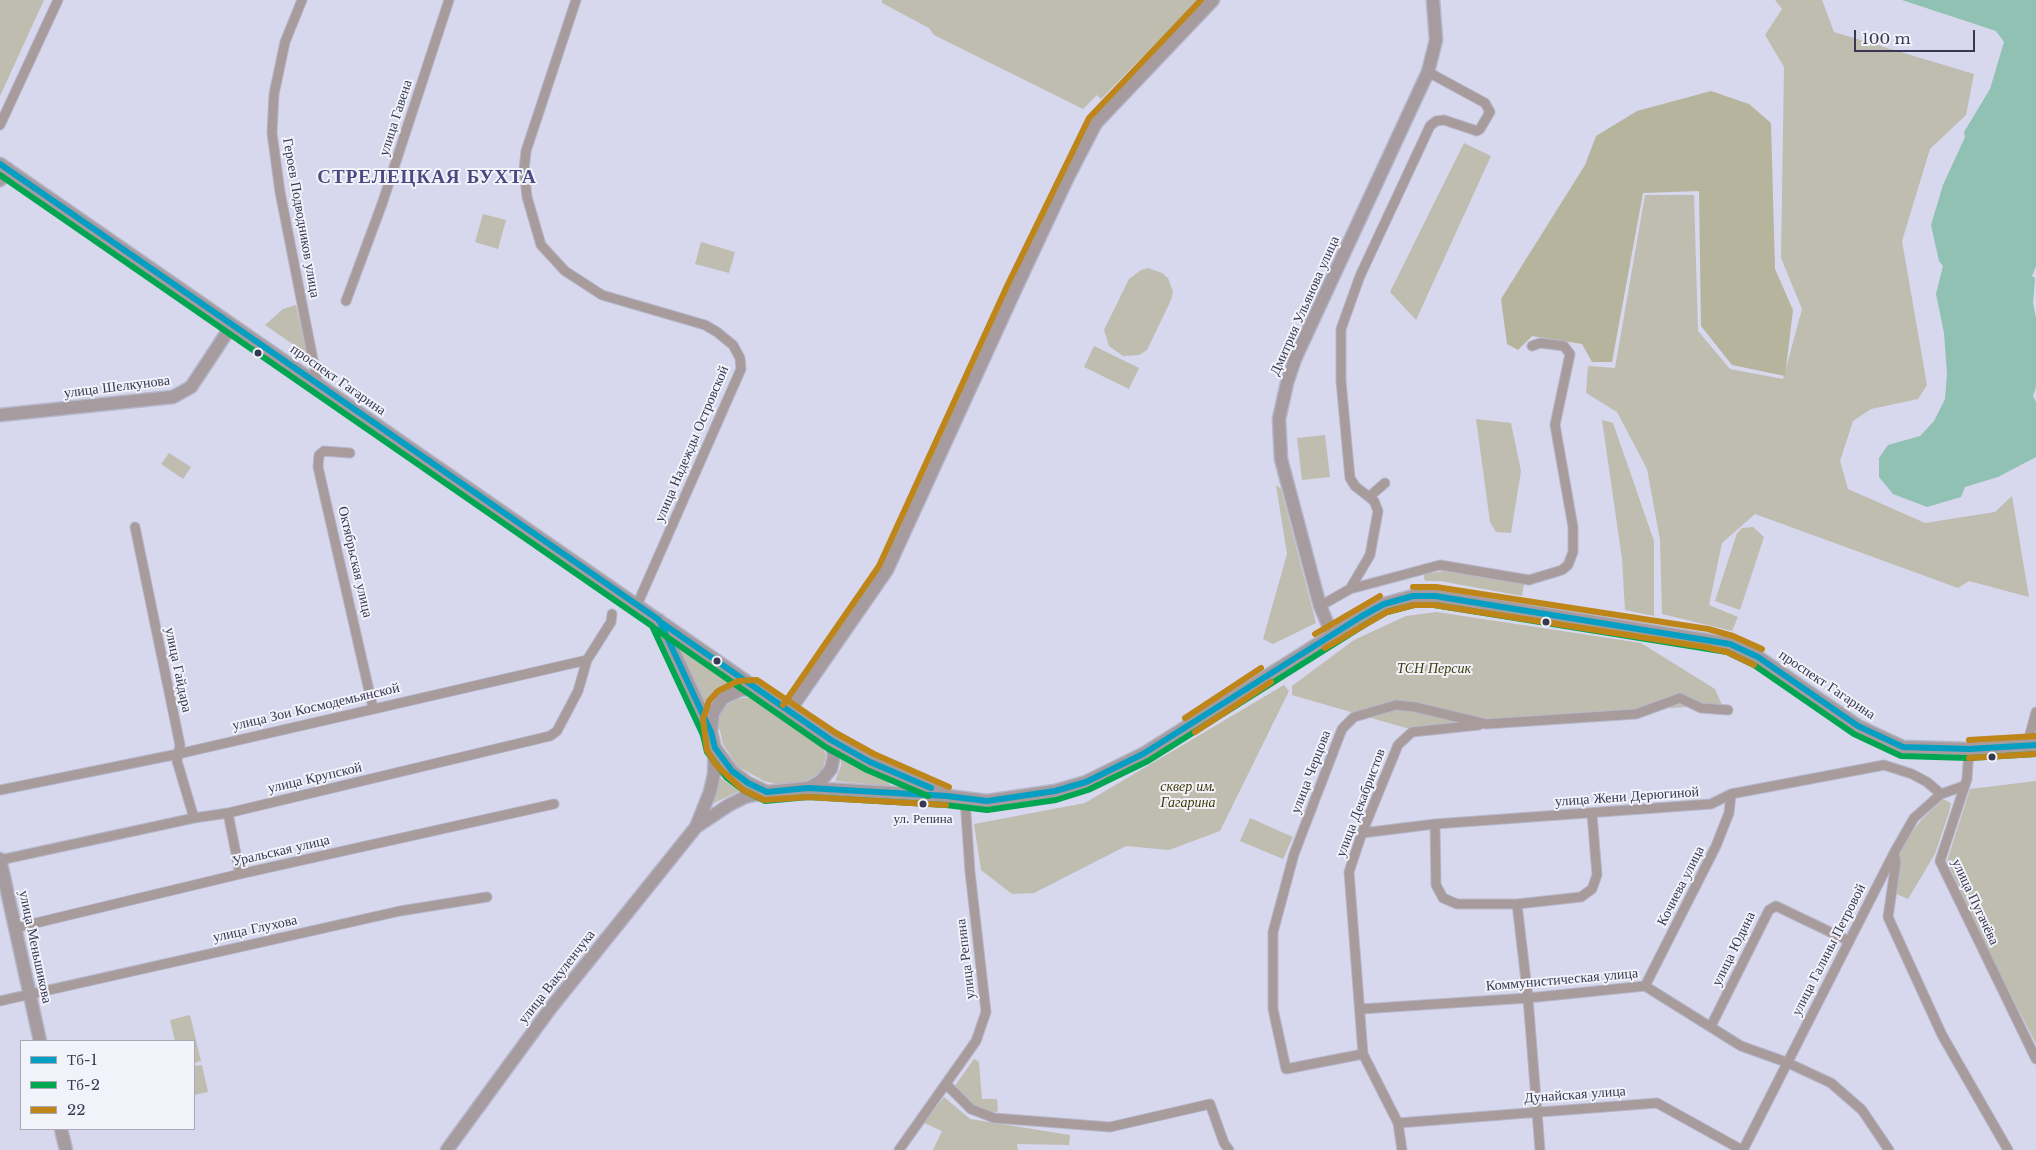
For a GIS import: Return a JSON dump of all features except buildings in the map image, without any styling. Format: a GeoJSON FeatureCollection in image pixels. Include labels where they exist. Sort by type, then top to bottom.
{"type":"FeatureCollection","features":[{"type":"Feature","properties":{"kind":"main road"},"geometry":{"type":"LineString","coordinates":[[790,710],[887,570],[1064,185],[1096,123],[1213,0]]}},
{"type":"Feature","properties":{"kind":"main road","name":"Дмитрия Ульянова улица"},"geometry":{"type":"LineString","coordinates":[[1332,634],[1320,606],[1281,459],[1279,419],[1287,382],[1295,359],[1428,72],[1436,40],[1433,0]]}},
{"type":"Feature","properties":{"kind":"main road","name":"проспект Гагарина"},"geometry":{"type":"LineString","coordinates":[[2,171],[232,324],[755,688]]}},
{"type":"Feature","properties":{"kind":"main road","name":"улица Шелкунова"},"geometry":{"type":"LineString","coordinates":[[0,415],[173,397],[191,387],[232,324]]}},
{"type":"Feature","properties":{"kind":"main road","name":"проспект Гагарина"},"geometry":{"type":"LineString","coordinates":[[808,788],[1006,800],[1055,791],[1093,779],[1143,754],[1332,634],[1384,604],[1413,596],[1435,596],[1707,638],[1730,644],[1758,657],[1813,696],[1877,737],[1902,746],[1969,749],[2031,745]]}},
{"type":"Feature","properties":{"kind":"main road"},"geometry":{"type":"LineString","coordinates":[[659,620],[711,732],[715,748],[732,771],[748,783],[766,792],[808,788],[821,781],[831,769],[834,755],[831,740],[790,710],[755,688],[740,690],[723,698],[713,713],[711,732]]}},
{"type":"Feature","properties":{"kind":"main road","name":"проспект Гагарина"},"geometry":{"type":"LineString","coordinates":[[831,740],[870,762],[947,796]]}},
{"type":"Feature","properties":{"kind":"main road","name":"улица Вакуленчука"},"geometry":{"type":"LineString","coordinates":[[696,827],[710,792],[714,774],[715,748]]}},
{"type":"Feature","properties":{"kind":"main road","name":"улица Вакуленчука"},"geometry":{"type":"LineString","coordinates":[[447,1150],[544,1017],[696,827],[728,805],[766,792]]}},
{"type":"Feature","properties":{"kind":"main road","name":"улица Меньшикова"},"geometry":{"type":"LineString","coordinates":[[0,859],[40,1040]]}},
{"type":"Feature","properties":{"kind":"main road"},"geometry":{"type":"LineString","coordinates":[[61,1130],[66,1150]]}},
{"type":"Feature","properties":{"kind":"street"},"geometry":{"type":"LineString","coordinates":[[0,125],[58,0]]}},
{"type":"Feature","properties":{"kind":"street","name":"Героев Подводников улица"},"geometry":{"type":"LineString","coordinates":[[302,0],[285,42],[274,94],[272,133],[280,192],[318,384]]}},
{"type":"Feature","properties":{"kind":"street","name":"улица Гавена"},"geometry":{"type":"LineString","coordinates":[[346,301],[382,204],[449,0]]}},
{"type":"Feature","properties":{"kind":"street","name":"улица Надежды Островской"},"geometry":{"type":"LineString","coordinates":[[576,0],[526,151],[524,170],[527,197],[541,245],[565,271],[602,295],[705,326],[717,332],[733,345],[740,358],[741,369],[637,606]]}},
{"type":"Feature","properties":{"kind":"street"},"geometry":{"type":"LineString","coordinates":[[1350,588],[1370,555],[1378,512],[1370,496],[1355,486],[1350,478],[1341,381],[1341,329],[1360,276],[1430,126],[1436,121],[1444,120],[1477,132],[1490,112],[1485,103],[1428,72]]}},
{"type":"Feature","properties":{"kind":"street"},"geometry":{"type":"LineString","coordinates":[[1320,606],[1350,588],[1440,565],[1529,580],[1562,570],[1571,559],[1573,527],[1555,425],[1570,351],[1566,347],[1556,345],[1540,343],[1532,346]]}},
{"type":"Feature","properties":{"kind":"street","name":"Октябрьская улица"},"geometry":{"type":"LineString","coordinates":[[350,453],[324,451],[319,455],[320,475],[372,708]]}},
{"type":"Feature","properties":{"kind":"street"},"geometry":{"type":"LineString","coordinates":[[1370,496],[1385,482]]}},
{"type":"Feature","properties":{"kind":"street","name":"улица Гайдара"},"geometry":{"type":"LineString","coordinates":[[135,526],[180,745],[177,761],[194,818]]}},
{"type":"Feature","properties":{"kind":"street"},"geometry":{"type":"LineString","coordinates":[[587,660],[611,622],[612,614]]}},
{"type":"Feature","properties":{"kind":"street","name":"улица Зои Космодемьянской"},"geometry":{"type":"LineString","coordinates":[[0,790],[178,754],[587,660]]}},
{"type":"Feature","properties":{"kind":"street","name":"улица Крупской"},"geometry":{"type":"LineString","coordinates":[[0,859],[194,818],[228,813],[550,736],[557,731],[578,691],[587,660]]}},
{"type":"Feature","properties":{"kind":"street","name":"улица Черцова"},"geometry":{"type":"LineString","coordinates":[[1363,1054],[1286,1070],[1273,1009],[1273,932],[1294,854],[1342,729],[1354,717],[1396,705],[1415,707],[1486,724],[1636,714],[1680,698],[1701,708],[1728,710]]}},
{"type":"Feature","properties":{"kind":"street"},"geometry":{"type":"LineString","coordinates":[[2031,745],[2036,712]]}},
{"type":"Feature","properties":{"kind":"street","name":"улица Декабристов"},"geometry":{"type":"LineString","coordinates":[[1402,1150],[1398,1123],[1363,1054],[1349,872],[1362,833],[1398,745],[1412,732],[1486,724]]}},
{"type":"Feature","properties":{"kind":"street","name":"улица Пугачёва"},"geometry":{"type":"LineString","coordinates":[[1969,749],[1964,786],[1940,861],[2036,1059]]}},
{"type":"Feature","properties":{"kind":"street","name":"улица Жени Дерюгиной"},"geometry":{"type":"LineString","coordinates":[[1362,833],[1435,824],[1711,804],[1731,794],[1884,765],[1912,774],[1927,782],[1941,794]]}},
{"type":"Feature","properties":{"kind":"street","name":"улица Галины Петровой"},"geometry":{"type":"LineString","coordinates":[[1742,1150],[1914,818],[1941,794],[1964,786]]}},
{"type":"Feature","properties":{"kind":"street","name":"Кочиева улица"},"geometry":{"type":"LineString","coordinates":[[1645,986],[1716,846],[1729,813],[1731,794]]}},
{"type":"Feature","properties":{"kind":"street","name":"улица Репина"},"geometry":{"type":"LineString","coordinates":[[899,1150],[976,1041],[986,1012],[970,875],[965,799]]}},
{"type":"Feature","properties":{"kind":"street","name":"Уральская улица"},"geometry":{"type":"LineString","coordinates":[[15,928],[240,874],[554,804]]}},
{"type":"Feature","properties":{"kind":"street"},"geometry":{"type":"LineString","coordinates":[[228,813],[240,874]]}},
{"type":"Feature","properties":{"kind":"street"},"geometry":{"type":"LineString","coordinates":[[1435,824],[1436,885],[1443,898],[1457,904],[1517,904],[1580,897],[1592,889],[1597,875],[1592,814]]}},
{"type":"Feature","properties":{"kind":"street"},"geometry":{"type":"LineString","coordinates":[[1894,854],[1896,862],[1888,917],[1942,1035],[2008,1150]]}},
{"type":"Feature","properties":{"kind":"street","name":"улица Глухова"},"geometry":{"type":"LineString","coordinates":[[0,1001],[400,911],[487,897]]}},
{"type":"Feature","properties":{"kind":"street"},"geometry":{"type":"LineString","coordinates":[[1517,904],[1528,998],[1535,1111],[1540,1150]]}},
{"type":"Feature","properties":{"kind":"street","name":"улица Юдина"},"geometry":{"type":"LineString","coordinates":[[1711,1026],[1769,910],[1776,906],[1849,941]]}},
{"type":"Feature","properties":{"kind":"street","name":"Коммунистическая улица"},"geometry":{"type":"LineString","coordinates":[[1361,1009],[1528,998],[1645,986],[1741,1046],[1786,1062],[1832,1083],[1862,1110],[1890,1150]]}},
{"type":"Feature","properties":{"kind":"street"},"geometry":{"type":"LineString","coordinates":[[946,1084],[971,1109],[994,1118],[1110,1128],[1210,1104],[1224,1143],[1229,1150]]}},
{"type":"Feature","properties":{"kind":"street","name":"Дунайская улица"},"geometry":{"type":"LineString","coordinates":[[1398,1123],[1658,1103],[1742,1150]]}},
{"type":"Feature","properties":{"kind":"green space"},"geometry":{"type":"Polygon","coordinates":[[[0,0],[44,0],[0,96],[0,0]]]}},
{"type":"Feature","properties":{"kind":"green space"},"geometry":{"type":"Polygon","coordinates":[[[882,0],[1198,0],[1101,99],[1097,95],[1083,109],[934,35],[929,28],[882,3],[882,0]]]}},
{"type":"Feature","properties":{"kind":"green space"},"geometry":{"type":"Polygon","coordinates":[[[1775,0],[1822,0],[1834,32],[1974,74],[1966,115],[1930,149],[1902,241],[1927,385],[1918,399],[1871,409],[1853,421],[1840,461],[1848,489],[1925,523],[1995,512],[2012,496],[2029,597],[1969,581],[1958,588],[1755,514],[1722,543],[1709,605],[1738,617],[1732,631],[1662,614],[1660,540],[1647,469],[1617,412],[1586,393],[1588,366],[1615,368],[1645,195],[1694,195],[1698,331],[1730,369],[1783,379],[1802,309],[1781,258],[1784,67],[1765,35],[1782,9],[1775,0]]]}},
{"type":"Feature","properties":{"kind":"green space"},"geometry":{"type":"Polygon","coordinates":[[[1464,143],[1491,156],[1416,320],[1390,292],[1464,143]]]}},
{"type":"Feature","properties":{"kind":"green space"},"geometry":{"type":"Polygon","coordinates":[[[483,214],[506,220],[498,249],[475,242],[483,214]]]}},
{"type":"Feature","properties":{"kind":"green space"},"geometry":{"type":"Polygon","coordinates":[[[701,242],[735,252],[729,273],[695,264],[701,242]]]}},
{"type":"Feature","properties":{"kind":"green space"},"geometry":{"type":"Polygon","coordinates":[[[1148,268],[1162,273],[1168,278],[1173,292],[1171,300],[1147,350],[1139,355],[1123,356],[1109,346],[1104,330],[1129,279],[1141,270],[1148,268]]]}},
{"type":"Feature","properties":{"kind":"green space"},"geometry":{"type":"Polygon","coordinates":[[[296,305],[307,354],[265,325],[283,309],[296,305]]]}},
{"type":"Feature","properties":{"kind":"green space"},"geometry":{"type":"Polygon","coordinates":[[[1094,346],[1139,368],[1129,389],[1084,367],[1094,346]]]}},
{"type":"Feature","properties":{"kind":"green space"},"geometry":{"type":"Polygon","coordinates":[[[1476,419],[1511,423],[1521,471],[1511,533],[1496,532],[1490,522],[1476,419]]]}},
{"type":"Feature","properties":{"kind":"green space"},"geometry":{"type":"Polygon","coordinates":[[[1602,420],[1613,423],[1654,541],[1654,616],[1625,610],[1622,559],[1602,420]]]}},
{"type":"Feature","properties":{"kind":"green space"},"geometry":{"type":"Polygon","coordinates":[[[1325,435],[1330,477],[1302,480],[1297,438],[1325,435]]]}},
{"type":"Feature","properties":{"kind":"green space"},"geometry":{"type":"Polygon","coordinates":[[[169,453],[191,467],[183,479],[161,464],[169,453]]]}},
{"type":"Feature","properties":{"kind":"green space"},"geometry":{"type":"Polygon","coordinates":[[[1276,485],[1281,489],[1316,623],[1273,644],[1263,639],[1287,554],[1276,485]]]}},
{"type":"Feature","properties":{"kind":"green space"},"geometry":{"type":"Polygon","coordinates":[[[1753,527],[1764,537],[1740,610],[1715,601],[1737,533],[1742,528],[1753,527]]]}},
{"type":"Feature","properties":{"kind":"green space"},"geometry":{"type":"Polygon","coordinates":[[[1444,571],[1524,584],[1522,596],[1440,581],[1426,581],[1424,579],[1424,574],[1444,571]]]}},
{"type":"Feature","properties":{"kind":"green space","name":"ТСН Персик"},"geometry":{"type":"Polygon","coordinates":[[[1437,612],[1641,643],[1715,689],[1722,705],[1546,715],[1406,728],[1292,695],[1292,686],[1354,640],[1406,616],[1437,612]]]}},
{"type":"Feature","properties":{"kind":"green space"},"geometry":{"type":"Polygon","coordinates":[[[676,642],[731,680],[705,702],[676,642]]]}},
{"type":"Feature","properties":{"kind":"green space","name":"сквер им. Гагарина"},"geometry":{"type":"Polygon","coordinates":[[[1284,685],[1289,691],[1220,831],[1169,850],[1126,846],[1034,893],[1012,894],[981,870],[974,824],[1085,803],[1284,685]]]}},
{"type":"Feature","properties":{"kind":"green space"},"geometry":{"type":"Polygon","coordinates":[[[751,697],[760,700],[819,740],[826,755],[822,772],[805,781],[780,785],[764,781],[737,766],[723,744],[718,723],[721,712],[727,705],[737,699],[751,697]]]}},
{"type":"Feature","properties":{"kind":"green space"},"geometry":{"type":"Polygon","coordinates":[[[841,755],[889,781],[890,786],[835,781],[841,766],[841,755]]]}},
{"type":"Feature","properties":{"kind":"green space"},"geometry":{"type":"Polygon","coordinates":[[[718,776],[739,791],[708,806],[718,776]]]}},
{"type":"Feature","properties":{"kind":"green space"},"geometry":{"type":"Polygon","coordinates":[[[2036,781],[2036,1044],[1975,925],[1947,861],[1970,789],[2036,781]]]}},
{"type":"Feature","properties":{"kind":"green space"},"geometry":{"type":"Polygon","coordinates":[[[1943,799],[1951,803],[1935,854],[1908,899],[1892,892],[1901,862],[1899,852],[1905,841],[1922,819],[1943,799]]]}},
{"type":"Feature","properties":{"kind":"green space"},"geometry":{"type":"Polygon","coordinates":[[[1250,818],[1293,837],[1283,859],[1240,841],[1250,818]]]}},
{"type":"Feature","properties":{"kind":"green space"},"geometry":{"type":"Polygon","coordinates":[[[190,1015],[201,1061],[195,1063],[195,1040],[175,1040],[170,1020],[190,1015]]]}},
{"type":"Feature","properties":{"kind":"green space"},"geometry":{"type":"Polygon","coordinates":[[[974,1059],[979,1062],[982,1099],[997,1099],[998,1111],[993,1113],[972,1104],[954,1087],[974,1059]]]}},
{"type":"Feature","properties":{"kind":"green space"},"geometry":{"type":"Polygon","coordinates":[[[202,1065],[208,1092],[195,1095],[195,1066],[202,1065]]]}},
{"type":"Feature","properties":{"kind":"green space"},"geometry":{"type":"Polygon","coordinates":[[[944,1097],[970,1119],[1070,1135],[1069,1145],[1017,1144],[1018,1150],[933,1150],[942,1131],[924,1123],[944,1097]]]}},
{"type":"Feature","properties":{"kind":"shaded area"},"geometry":{"type":"Polygon","coordinates":[[[1902,0],[2036,0],[2036,266],[2032,276],[2035,278],[2033,303],[2036,318],[2036,387],[2033,396],[2036,402],[2036,457],[1998,477],[1965,487],[1961,497],[1927,507],[1893,494],[1879,477],[1879,458],[1888,445],[1920,436],[1934,421],[1945,399],[1947,374],[1944,333],[1936,294],[1943,266],[1939,261],[1931,225],[1943,185],[1965,137],[1964,132],[1990,89],[2004,42],[1996,31],[1902,0]]]}},
{"type":"Feature","properties":{"kind":"shaded area"},"geometry":{"type":"Polygon","coordinates":[[[1711,91],[1749,104],[1771,123],[1775,269],[1793,310],[1785,376],[1732,365],[1701,326],[1699,191],[1643,193],[1612,362],[1592,362],[1582,344],[1532,336],[1518,350],[1507,344],[1501,299],[1585,165],[1596,136],[1637,111],[1711,91]]]}},
{"type":"Feature","properties":{"kind":"transit line","name":"22"},"geometry":{"type":"LineString","coordinates":[[783,705],[879,566],[1008,284],[1089,118],[1201,0]]}},
{"type":"Feature","properties":{"kind":"transit line","name":"Тб-1"},"geometry":{"type":"LineString","coordinates":[[0,164],[659,620],[711,732],[715,748],[732,771],[748,783],[767,792],[808,788],[947,796],[987,801],[1055,791],[1086,782],[1143,754],[1362,616],[1384,604],[1413,596],[1435,596],[1730,644],[1758,657],[1858,726],[1903,747],[1969,749],[2036,745]]}},
{"type":"Feature","properties":{"kind":"transit line","name":"Тб-2"},"geometry":{"type":"LineString","coordinates":[[0,175],[652,626],[703,735],[707,752],[726,777],[743,790],[765,801],[808,797],[946,805],[987,810],[1056,800],[1088,790],[1148,761],[1366,624],[1387,612],[1414,605],[1434,605],[1727,652],[1754,665],[1854,734],[1901,756],[1969,758],[2036,754]]}},
{"type":"Feature","properties":{"kind":"transit line","name":"22"},"geometry":{"type":"LineString","coordinates":[[1413,587],[1436,587],[1708,629],[1733,636],[1762,649]]}},
{"type":"Feature","properties":{"kind":"transit line","name":"22"},"geometry":{"type":"LineString","coordinates":[[1315,634],[1380,596]]}},
{"type":"Feature","properties":{"kind":"transit line","name":"22"},"geometry":{"type":"LineString","coordinates":[[1325,648],[1387,612],[1414,605],[1434,605],[1705,647],[1727,652],[1754,665]]}},
{"type":"Feature","properties":{"kind":"transit line","name":"Тб-1"},"geometry":{"type":"LineString","coordinates":[[659,621],[831,740],[870,762],[931,788]]}},
{"type":"Feature","properties":{"kind":"transit line","name":"Тб-2"},"geometry":{"type":"LineString","coordinates":[[654,628],[827,748],[867,770],[928,796]]}},
{"type":"Feature","properties":{"kind":"transit line","name":"22"},"geometry":{"type":"LineString","coordinates":[[1185,718],[1261,668]]}},
{"type":"Feature","properties":{"kind":"transit line","name":"22"},"geometry":{"type":"LineString","coordinates":[[946,805],[808,797],[764,800],[743,790],[716,765],[707,750],[703,719],[709,701],[718,691],[738,681],[757,680],[836,733],[874,754],[949,787]]}},
{"type":"Feature","properties":{"kind":"transit line","name":"22"},"geometry":{"type":"LineString","coordinates":[[1195,732],[1271,682]]}},
{"type":"Feature","properties":{"kind":"transit line","name":"22"},"geometry":{"type":"LineString","coordinates":[[1969,740],[2036,736]]}},
{"type":"Feature","properties":{"kind":"transit line","name":"22"},"geometry":{"type":"LineString","coordinates":[[1969,758],[2036,754]]}},
{"type":"Feature","properties":{"kind":"place","name":"ул. Репина"},"geometry":{"type":"Point","coordinates":[923,804]}},
{"type":"Feature","properties":{"kind":"district","name":"СТРЕЛЕЦКАЯ БУХТА"},"geometry":{"type":"Point","coordinates":[427,178]}}]}
